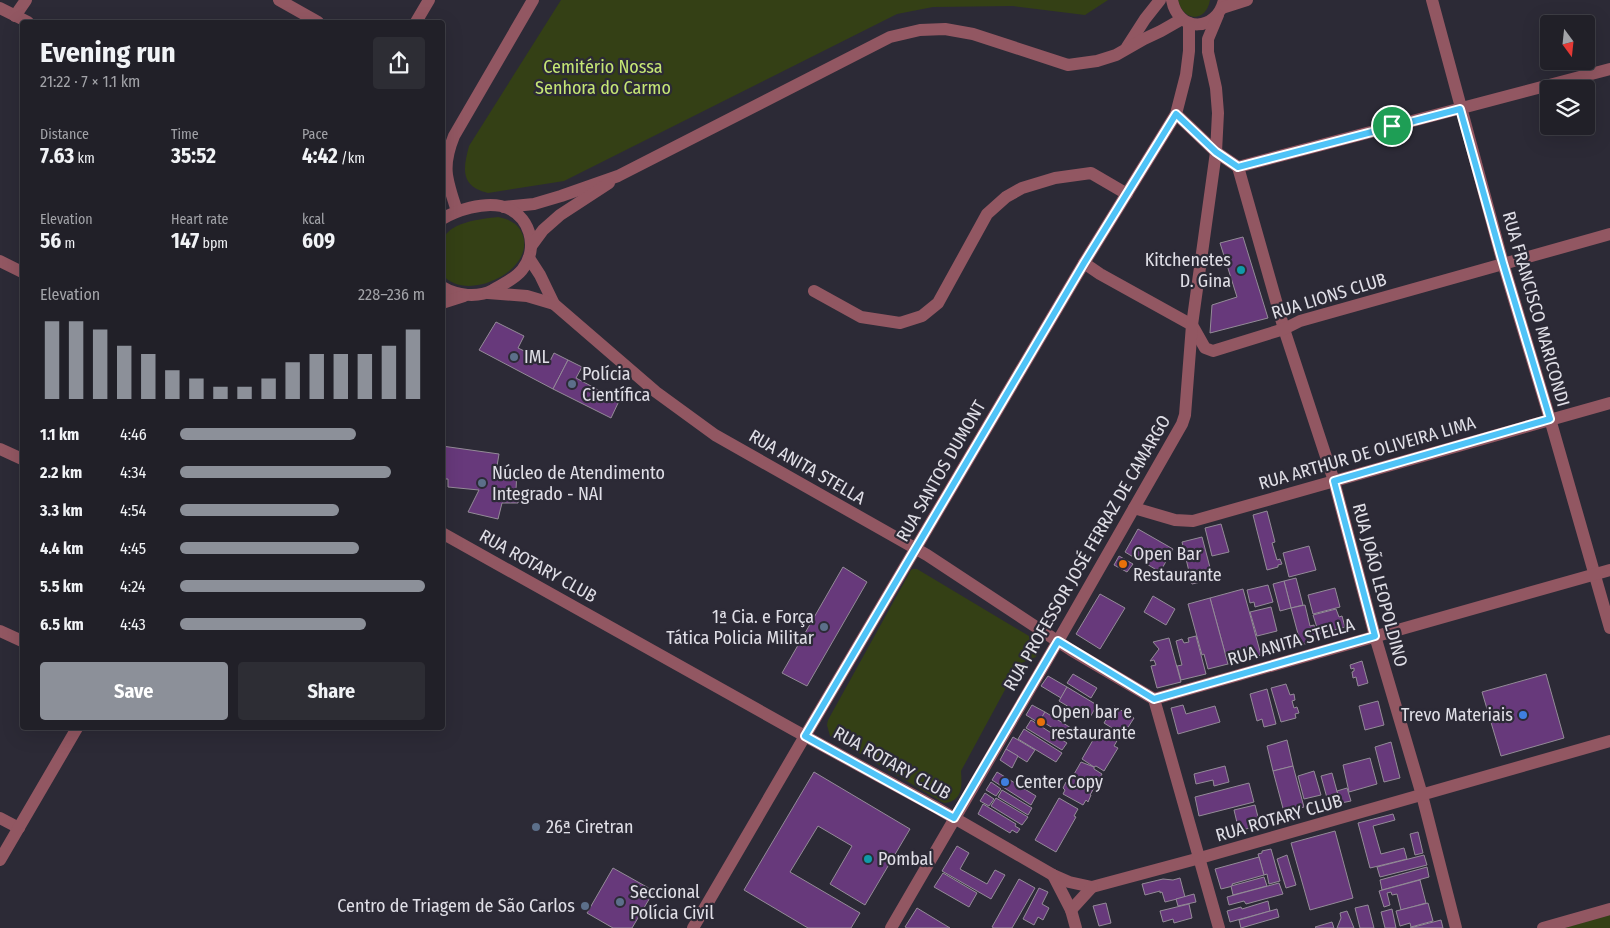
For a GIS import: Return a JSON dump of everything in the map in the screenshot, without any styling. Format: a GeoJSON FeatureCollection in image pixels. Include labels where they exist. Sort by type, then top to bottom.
{"type":"FeatureCollection","features":[{"type":"Feature","properties":{"kind":"street"},"geometry":{"type":"LineString","coordinates":[[16,16],[26,0]]}},
{"type":"Feature","properties":{"kind":"street"},"geometry":{"type":"LineString","coordinates":[[279,0],[314,20]]}},
{"type":"Feature","properties":{"kind":"street"},"geometry":{"type":"LineString","coordinates":[[417,20],[429,0]]}},
{"type":"Feature","properties":{"kind":"street"},"geometry":{"type":"LineString","coordinates":[[457,211],[446,171],[447,154],[454,136],[533,0]]}},
{"type":"Feature","properties":{"kind":"street"},"geometry":{"type":"LineString","coordinates":[[1126,48],[1160,0]]}},
{"type":"Feature","properties":{"kind":"street"},"geometry":{"type":"LineString","coordinates":[[1172,0],[1177,13],[1185,21],[1197,25],[1205,24],[1212,20],[1221,8],[1247,0]]}},
{"type":"Feature","properties":{"kind":"street","name":"RUA FRANCISCO MARICONDI"},"geometry":{"type":"LineString","coordinates":[[1432,0],[1503,263],[1610,628]]}},
{"type":"Feature","properties":{"kind":"street"},"geometry":{"type":"LineString","coordinates":[[0,8],[24,20]]}},
{"type":"Feature","properties":{"kind":"street","name":"RUA PROFESSOR JOSÉ FERRAZ DE CAMARGO"},"geometry":{"type":"LineString","coordinates":[[891,928],[1182,424],[1192,325],[1216,152],[1217,96],[1208,52],[1208,39],[1221,8]]}},
{"type":"Feature","properties":{"kind":"street"},"geometry":{"type":"LineString","coordinates":[[445,217],[457,211],[486,206],[504,207],[534,204],[618,176],[890,37],[920,30],[945,29],[973,34],[1068,65],[1097,61],[1116,55],[1144,38],[1185,21]]}},
{"type":"Feature","properties":{"kind":"street","name":"RUA SANTOS DUMONT"},"geometry":{"type":"LineString","coordinates":[[694,928],[1084,263],[1176,114],[1186,75],[1189,50],[1185,21]]}},
{"type":"Feature","properties":{"kind":"street"},"geometry":{"type":"LineString","coordinates":[[1176,114],[1216,152],[1238,167],[1610,69]]}},
{"type":"Feature","properties":{"kind":"street","name":"RUA JOÃO LEOPOLDINO"},"geometry":{"type":"LineString","coordinates":[[1238,167],[1284,329],[1334,481],[1375,636],[1422,795],[1456,928]]}},
{"type":"Feature","properties":{"kind":"street"},"geometry":{"type":"LineString","coordinates":[[814,291],[861,317],[900,323],[922,316],[938,303],[987,214],[1006,197],[1022,188],[1055,178],[1091,173],[1127,194]]}},
{"type":"Feature","properties":{"kind":"street"},"geometry":{"type":"LineString","coordinates":[[488,293],[508,282],[522,270],[530,251],[543,230],[560,215],[618,176]]}},
{"type":"Feature","properties":{"kind":"street"},"geometry":{"type":"LineString","coordinates":[[504,207],[515,212],[524,221],[530,233],[530,251],[554,304]]}},
{"type":"Feature","properties":{"kind":"street","name":"RUA LIONS CLUB"},"geometry":{"type":"LineString","coordinates":[[1192,325],[1205,348],[1214,351],[1284,329],[1300,321],[1610,234]]}},
{"type":"Feature","properties":{"kind":"street"},"geometry":{"type":"LineString","coordinates":[[0,261],[20,271]]}},
{"type":"Feature","properties":{"kind":"street"},"geometry":{"type":"LineString","coordinates":[[1084,263],[1100,274],[1192,325]]}},
{"type":"Feature","properties":{"kind":"street"},"geometry":{"type":"LineString","coordinates":[[445,288],[465,295]]}},
{"type":"Feature","properties":{"kind":"street"},"geometry":{"type":"LineString","coordinates":[[445,302],[465,295],[488,293],[527,296],[554,304]]}},
{"type":"Feature","properties":{"kind":"street","name":"RUA ANITA STELLA"},"geometry":{"type":"LineString","coordinates":[[554,304],[656,392],[715,435],[915,549],[1058,641],[1154,699],[1610,570]]}},
{"type":"Feature","properties":{"kind":"street","name":"RUA ARTHUR DE OLIVEIRA LIMA"},"geometry":{"type":"LineString","coordinates":[[1134,508],[1175,520],[1193,521],[1610,403]]}},
{"type":"Feature","properties":{"kind":"street"},"geometry":{"type":"LineString","coordinates":[[0,449],[20,458]]}},
{"type":"Feature","properties":{"kind":"street","name":"RUA ROTARY CLUB"},"geometry":{"type":"LineString","coordinates":[[445,535],[1053,875],[1075,884],[1092,887],[1610,741]]}},
{"type":"Feature","properties":{"kind":"street"},"geometry":{"type":"LineString","coordinates":[[0,631],[20,641]]}},
{"type":"Feature","properties":{"kind":"street"},"geometry":{"type":"LineString","coordinates":[[1154,699],[1220,928]]}},
{"type":"Feature","properties":{"kind":"street"},"geometry":{"type":"LineString","coordinates":[[0,860],[76,730]]}},
{"type":"Feature","properties":{"kind":"street"},"geometry":{"type":"LineString","coordinates":[[0,818],[19,828]]}},
{"type":"Feature","properties":{"kind":"street"},"geometry":{"type":"LineString","coordinates":[[1053,875],[1071,910],[1076,928]]}},
{"type":"Feature","properties":{"kind":"street"},"geometry":{"type":"LineString","coordinates":[[1071,910],[1092,887]]}},
{"type":"Feature","properties":{"kind":"street"},"geometry":{"type":"LineString","coordinates":[[1543,928],[1610,909]]}},
{"type":"Feature","properties":{"kind":"green space","name":"Cemitério Nossa Senhora do Carmo"},"geometry":{"type":"Polygon","coordinates":[[[561,0],[1108,0],[1085,15],[1013,6],[933,7],[897,14],[564,181],[488,193],[479,190],[472,186],[466,176],[465,169],[469,146],[561,0]]]}},
{"type":"Feature","properties":{"kind":"green space"},"geometry":{"type":"Polygon","coordinates":[[[1178,0],[1210,0],[1208,8],[1204,13],[1194,17],[1185,13],[1178,0]]]}},
{"type":"Feature","properties":{"kind":"green space"},"geometry":{"type":"Polygon","coordinates":[[[498,217],[512,222],[518,227],[522,233],[524,247],[520,259],[510,270],[497,279],[467,286],[454,283],[445,276],[445,236],[457,226],[498,217]]]}},
{"type":"Feature","properties":{"kind":"green space"},"geometry":{"type":"Polygon","coordinates":[[[913,569],[917,569],[1029,636],[1038,651],[1036,657],[1019,664],[961,771],[961,787],[958,796],[950,802],[944,803],[830,736],[827,725],[828,720],[913,569]]]}},
{"type":"Feature","properties":{"kind":"green space"},"geometry":{"type":"Polygon","coordinates":[[[1610,915],[1610,928],[1564,928],[1610,915]]]}},
{"type":"Feature","properties":{"kind":"building","name":"Kitchenetes D. Gina"},"geometry":{"type":"Polygon","coordinates":[[[1243,237],[1268,318],[1210,333],[1212,305],[1237,297],[1220,243],[1243,237]]]}},
{"type":"Feature","properties":{"kind":"building","name":"IML"},"geometry":{"type":"Polygon","coordinates":[[[496,322],[524,336],[518,348],[549,363],[554,353],[568,360],[553,389],[479,350],[496,322]]]}},
{"type":"Feature","properties":{"kind":"building","name":"Polícia Científica"},"geometry":{"type":"Polygon","coordinates":[[[568,360],[582,367],[576,378],[619,401],[611,418],[553,389],[568,360]]]}},
{"type":"Feature","properties":{"kind":"building","name":"Núcleo de Atendimento Integrado - NAI"},"geometry":{"type":"Polygon","coordinates":[[[445,446],[499,454],[497,466],[517,470],[516,490],[520,490],[518,503],[502,503],[498,519],[468,512],[479,490],[448,487],[448,479],[445,479],[445,446]]]}},
{"type":"Feature","properties":{"kind":"building"},"geometry":{"type":"Polygon","coordinates":[[[1267,511],[1275,542],[1272,543],[1277,560],[1280,559],[1282,564],[1267,570],[1253,515],[1267,511]]]}},
{"type":"Feature","properties":{"kind":"building"},"geometry":{"type":"Polygon","coordinates":[[[1221,524],[1229,552],[1212,556],[1205,528],[1221,524]]]}},
{"type":"Feature","properties":{"kind":"building"},"geometry":{"type":"Polygon","coordinates":[[[1138,529],[1173,549],[1160,572],[1145,563],[1152,551],[1147,548],[1140,561],[1125,552],[1138,529]]]}},
{"type":"Feature","properties":{"kind":"building"},"geometry":{"type":"Polygon","coordinates":[[[1202,537],[1213,579],[1192,584],[1182,542],[1202,537]]]}},
{"type":"Feature","properties":{"kind":"building"},"geometry":{"type":"Polygon","coordinates":[[[1309,546],[1316,570],[1289,577],[1283,553],[1309,546]]]}},
{"type":"Feature","properties":{"kind":"building","name":"Open Bar Restaurante"},"geometry":{"type":"Polygon","coordinates":[[[1119,556],[1133,564],[1127,572],[1114,565],[1119,556]]]}},
{"type":"Feature","properties":{"kind":"building","name":"1ª Cia. e Força Tática Policia Militar"},"geometry":{"type":"Polygon","coordinates":[[[843,567],[867,582],[807,686],[782,673],[843,567]]]}},
{"type":"Feature","properties":{"kind":"building"},"geometry":{"type":"Polygon","coordinates":[[[1296,578],[1303,605],[1291,608],[1284,581],[1296,578]]]}},
{"type":"Feature","properties":{"kind":"building"},"geometry":{"type":"Polygon","coordinates":[[[1284,581],[1291,608],[1280,611],[1273,584],[1284,581]]]}},
{"type":"Feature","properties":{"kind":"building"},"geometry":{"type":"Polygon","coordinates":[[[1268,585],[1273,602],[1255,607],[1254,602],[1250,603],[1247,590],[1268,585]]]}},
{"type":"Feature","properties":{"kind":"building"},"geometry":{"type":"Polygon","coordinates":[[[1335,588],[1340,607],[1313,614],[1308,595],[1335,588]]]}},
{"type":"Feature","properties":{"kind":"building"},"geometry":{"type":"Polygon","coordinates":[[[1243,589],[1261,655],[1228,664],[1210,598],[1243,589]]]}},
{"type":"Feature","properties":{"kind":"building"},"geometry":{"type":"Polygon","coordinates":[[[1100,594],[1125,608],[1100,649],[1076,634],[1100,594]]]}},
{"type":"Feature","properties":{"kind":"building"},"geometry":{"type":"Polygon","coordinates":[[[1153,596],[1175,609],[1166,625],[1144,612],[1153,596]]]}},
{"type":"Feature","properties":{"kind":"building"},"geometry":{"type":"Polygon","coordinates":[[[1210,598],[1228,664],[1208,669],[1204,654],[1202,655],[1188,604],[1210,598]]]}},
{"type":"Feature","properties":{"kind":"building"},"geometry":{"type":"Polygon","coordinates":[[[1305,605],[1310,626],[1314,625],[1318,640],[1301,645],[1291,608],[1305,605]]]}},
{"type":"Feature","properties":{"kind":"building"},"geometry":{"type":"Polygon","coordinates":[[[1271,607],[1277,631],[1257,636],[1250,612],[1271,607]]]}},
{"type":"Feature","properties":{"kind":"building"},"geometry":{"type":"Polygon","coordinates":[[[1336,609],[1339,617],[1342,616],[1345,627],[1319,634],[1313,615],[1336,609]]]}},
{"type":"Feature","properties":{"kind":"building"},"geometry":{"type":"Polygon","coordinates":[[[1196,636],[1206,674],[1181,680],[1177,666],[1182,665],[1176,641],[1182,639],[1184,643],[1189,642],[1188,638],[1196,636]]]}},
{"type":"Feature","properties":{"kind":"building"},"geometry":{"type":"Polygon","coordinates":[[[1169,638],[1181,682],[1157,688],[1151,666],[1156,665],[1154,660],[1150,661],[1159,649],[1153,642],[1169,638]]]}},
{"type":"Feature","properties":{"kind":"building"},"geometry":{"type":"Polygon","coordinates":[[[1362,661],[1368,683],[1358,686],[1356,677],[1353,678],[1352,672],[1354,668],[1351,669],[1350,665],[1362,661]]]}},
{"type":"Feature","properties":{"kind":"building"},"geometry":{"type":"Polygon","coordinates":[[[1073,674],[1097,688],[1091,698],[1067,683],[1073,674]]]}},
{"type":"Feature","properties":{"kind":"building","name":"Trevo Materiais"},"geometry":{"type":"Polygon","coordinates":[[[1546,674],[1564,738],[1501,756],[1482,692],[1546,674]]]}},
{"type":"Feature","properties":{"kind":"building"},"geometry":{"type":"Polygon","coordinates":[[[1048,676],[1067,687],[1061,698],[1041,686],[1048,676]]]}},
{"type":"Feature","properties":{"kind":"building"},"geometry":{"type":"Polygon","coordinates":[[[1286,684],[1290,695],[1294,694],[1295,700],[1292,701],[1294,708],[1297,707],[1299,713],[1295,714],[1296,718],[1281,722],[1271,688],[1286,684]]]}},
{"type":"Feature","properties":{"kind":"building"},"geometry":{"type":"Polygon","coordinates":[[[1067,687],[1097,705],[1089,719],[1059,701],[1067,687]]]}},
{"type":"Feature","properties":{"kind":"building"},"geometry":{"type":"Polygon","coordinates":[[[1267,689],[1276,724],[1264,727],[1262,719],[1257,721],[1250,694],[1267,689]]]}},
{"type":"Feature","properties":{"kind":"building"},"geometry":{"type":"Polygon","coordinates":[[[1378,701],[1384,725],[1365,730],[1359,706],[1378,701]]]}},
{"type":"Feature","properties":{"kind":"building"},"geometry":{"type":"Polygon","coordinates":[[[1032,705],[1045,712],[1039,723],[1026,715],[1032,705]]]}},
{"type":"Feature","properties":{"kind":"building"},"geometry":{"type":"Polygon","coordinates":[[[1183,705],[1186,714],[1215,706],[1220,722],[1178,734],[1171,708],[1183,705]]]}},
{"type":"Feature","properties":{"kind":"building"},"geometry":{"type":"Polygon","coordinates":[[[1114,706],[1134,718],[1120,740],[1117,738],[1120,733],[1104,723],[1114,706]]]}},
{"type":"Feature","properties":{"kind":"building"},"geometry":{"type":"Polygon","coordinates":[[[1045,712],[1076,731],[1070,739],[1040,720],[1045,712]]]}},
{"type":"Feature","properties":{"kind":"building"},"geometry":{"type":"Polygon","coordinates":[[[1031,720],[1067,743],[1062,750],[1026,728],[1031,720]]]}},
{"type":"Feature","properties":{"kind":"building"},"geometry":{"type":"Polygon","coordinates":[[[1100,728],[1118,739],[1114,746],[1118,748],[1104,771],[1082,759],[1100,728]]]}},
{"type":"Feature","properties":{"kind":"building"},"geometry":{"type":"Polygon","coordinates":[[[1024,729],[1062,753],[1056,762],[1018,739],[1024,729]]]}},
{"type":"Feature","properties":{"kind":"building"},"geometry":{"type":"Polygon","coordinates":[[[1013,737],[1035,750],[1027,762],[1006,749],[1013,737]]]}},
{"type":"Feature","properties":{"kind":"building"},"geometry":{"type":"Polygon","coordinates":[[[1287,740],[1293,766],[1273,771],[1267,746],[1287,740]]]}},
{"type":"Feature","properties":{"kind":"building"},"geometry":{"type":"Polygon","coordinates":[[[1391,742],[1400,778],[1384,782],[1375,747],[1391,742]]]}},
{"type":"Feature","properties":{"kind":"building"},"geometry":{"type":"Polygon","coordinates":[[[1006,749],[1018,756],[1012,768],[1000,760],[1006,749]]]}},
{"type":"Feature","properties":{"kind":"building"},"geometry":{"type":"Polygon","coordinates":[[[1370,758],[1377,784],[1349,792],[1343,765],[1370,758]]]}},
{"type":"Feature","properties":{"kind":"building"},"geometry":{"type":"Polygon","coordinates":[[[1081,762],[1094,767],[1094,769],[1102,774],[1088,802],[1086,800],[1083,805],[1063,794],[1066,782],[1069,783],[1081,762]]]}},
{"type":"Feature","properties":{"kind":"building"},"geometry":{"type":"Polygon","coordinates":[[[1225,766],[1229,782],[1214,786],[1213,780],[1196,784],[1194,774],[1225,766]]]}},
{"type":"Feature","properties":{"kind":"building"},"geometry":{"type":"Polygon","coordinates":[[[1293,766],[1304,807],[1284,812],[1273,771],[1293,766]]]}},
{"type":"Feature","properties":{"kind":"building"},"geometry":{"type":"Polygon","coordinates":[[[1314,771],[1321,795],[1304,799],[1298,776],[1314,771]]]}},
{"type":"Feature","properties":{"kind":"building","name":"Pombal"},"geometry":{"type":"Polygon","coordinates":[[[814,772],[910,829],[865,905],[830,884],[852,846],[818,826],[790,872],[860,913],[851,928],[808,928],[744,890],[814,772]]]}},
{"type":"Feature","properties":{"kind":"building"},"geometry":{"type":"Polygon","coordinates":[[[997,772],[1036,796],[1031,805],[992,780],[997,772]]]}},
{"type":"Feature","properties":{"kind":"building"},"geometry":{"type":"Polygon","coordinates":[[[1332,773],[1338,795],[1327,798],[1321,776],[1332,773]]]}},
{"type":"Feature","properties":{"kind":"building"},"geometry":{"type":"Polygon","coordinates":[[[991,782],[1001,789],[996,796],[986,790],[991,782]]]}},
{"type":"Feature","properties":{"kind":"building"},"geometry":{"type":"Polygon","coordinates":[[[1249,783],[1254,802],[1199,816],[1195,797],[1249,783]]]}},
{"type":"Feature","properties":{"kind":"building"},"geometry":{"type":"Polygon","coordinates":[[[1347,788],[1351,801],[1341,803],[1337,791],[1347,788]]]}},
{"type":"Feature","properties":{"kind":"building"},"geometry":{"type":"Polygon","coordinates":[[[1002,790],[1032,808],[1028,815],[998,797],[1002,790]]]}},
{"type":"Feature","properties":{"kind":"building"},"geometry":{"type":"Polygon","coordinates":[[[985,793],[994,799],[989,806],[980,801],[985,793]]]}},
{"type":"Feature","properties":{"kind":"building"},"geometry":{"type":"Polygon","coordinates":[[[996,798],[1028,817],[1022,825],[991,806],[996,798]]]}},
{"type":"Feature","properties":{"kind":"building"},"geometry":{"type":"Polygon","coordinates":[[[1059,798],[1078,809],[1074,816],[1076,817],[1056,852],[1035,840],[1059,798]]]}},
{"type":"Feature","properties":{"kind":"building"},"geometry":{"type":"Polygon","coordinates":[[[983,804],[1016,824],[1015,826],[1020,829],[1017,833],[1012,830],[1010,833],[978,814],[983,804]]]}},
{"type":"Feature","properties":{"kind":"building"},"geometry":{"type":"Polygon","coordinates":[[[1255,805],[1260,825],[1239,831],[1234,810],[1255,805]]]}},
{"type":"Feature","properties":{"kind":"building"},"geometry":{"type":"Polygon","coordinates":[[[1393,814],[1395,820],[1373,826],[1381,854],[1404,848],[1407,859],[1370,868],[1358,823],[1393,814]]]}},
{"type":"Feature","properties":{"kind":"building"},"geometry":{"type":"Polygon","coordinates":[[[1335,831],[1353,898],[1310,910],[1291,843],[1335,831]]]}},
{"type":"Feature","properties":{"kind":"building"},"geometry":{"type":"Polygon","coordinates":[[[1418,832],[1423,853],[1415,855],[1410,834],[1418,832]]]}},
{"type":"Feature","properties":{"kind":"building"},"geometry":{"type":"Polygon","coordinates":[[[957,846],[969,853],[960,869],[987,884],[995,870],[1005,875],[991,899],[942,871],[957,846]]]}},
{"type":"Feature","properties":{"kind":"building"},"geometry":{"type":"Polygon","coordinates":[[[1271,849],[1280,881],[1269,884],[1267,874],[1264,875],[1258,854],[1271,849]]]}},
{"type":"Feature","properties":{"kind":"building"},"geometry":{"type":"Polygon","coordinates":[[[1287,855],[1296,885],[1286,888],[1277,859],[1287,855]]]}},
{"type":"Feature","properties":{"kind":"building"},"geometry":{"type":"Polygon","coordinates":[[[1424,855],[1427,865],[1380,877],[1377,867],[1424,855]]]}},
{"type":"Feature","properties":{"kind":"building"},"geometry":{"type":"Polygon","coordinates":[[[1259,857],[1264,875],[1221,889],[1215,869],[1259,857]]]}},
{"type":"Feature","properties":{"kind":"building"},"geometry":{"type":"Polygon","coordinates":[[[1427,867],[1429,877],[1382,890],[1380,880],[1427,867]]]}},
{"type":"Feature","properties":{"kind":"building","name":"Seccional Polícia Civil"},"geometry":{"type":"Polygon","coordinates":[[[613,868],[654,891],[632,928],[613,928],[587,913],[613,868]]]}},
{"type":"Feature","properties":{"kind":"building"},"geometry":{"type":"Polygon","coordinates":[[[943,873],[977,893],[969,907],[934,887],[943,873]]]}},
{"type":"Feature","properties":{"kind":"building"},"geometry":{"type":"Polygon","coordinates":[[[1264,877],[1267,886],[1233,895],[1231,886],[1264,877]]]}},
{"type":"Feature","properties":{"kind":"building"},"geometry":{"type":"Polygon","coordinates":[[[1180,878],[1185,897],[1165,902],[1160,891],[1145,895],[1142,884],[1163,879],[1173,880],[1180,878]]]}},
{"type":"Feature","properties":{"kind":"building"},"geometry":{"type":"Polygon","coordinates":[[[1019,879],[1035,888],[1012,928],[992,927],[1019,879]]]}},
{"type":"Feature","properties":{"kind":"building"},"geometry":{"type":"Polygon","coordinates":[[[1420,880],[1426,903],[1401,910],[1397,894],[1392,895],[1391,892],[1387,893],[1390,905],[1384,907],[1379,891],[1420,880]]]}},
{"type":"Feature","properties":{"kind":"building"},"geometry":{"type":"Polygon","coordinates":[[[1279,883],[1283,894],[1246,904],[1244,901],[1229,905],[1227,897],[1279,883]]]}},
{"type":"Feature","properties":{"kind":"building"},"geometry":{"type":"Polygon","coordinates":[[[1039,888],[1048,892],[1042,904],[1049,908],[1043,920],[1038,917],[1034,925],[1023,919],[1039,888]]]}},
{"type":"Feature","properties":{"kind":"building"},"geometry":{"type":"Polygon","coordinates":[[[1194,894],[1196,902],[1178,906],[1176,899],[1194,894]]]}},
{"type":"Feature","properties":{"kind":"building"},"geometry":{"type":"Polygon","coordinates":[[[1268,901],[1270,911],[1230,922],[1227,911],[1241,907],[1242,909],[1268,901]]]}},
{"type":"Feature","properties":{"kind":"building"},"geometry":{"type":"Polygon","coordinates":[[[1106,903],[1111,923],[1099,926],[1093,906],[1106,903]]]}},
{"type":"Feature","properties":{"kind":"building"},"geometry":{"type":"Polygon","coordinates":[[[1428,903],[1433,921],[1411,927],[1410,923],[1400,926],[1396,911],[1428,903]]]}},
{"type":"Feature","properties":{"kind":"building"},"geometry":{"type":"Polygon","coordinates":[[[1189,904],[1192,918],[1174,923],[1173,919],[1163,922],[1160,911],[1189,904]]]}},
{"type":"Feature","properties":{"kind":"building"},"geometry":{"type":"Polygon","coordinates":[[[1368,905],[1374,928],[1360,928],[1355,908],[1368,905]]]}},
{"type":"Feature","properties":{"kind":"building"},"geometry":{"type":"Polygon","coordinates":[[[917,908],[950,928],[905,927],[917,908]]]}},
{"type":"Feature","properties":{"kind":"building"},"geometry":{"type":"Polygon","coordinates":[[[1277,909],[1279,917],[1241,928],[1239,920],[1277,909]]]}},
{"type":"Feature","properties":{"kind":"building"},"geometry":{"type":"Polygon","coordinates":[[[1392,909],[1396,928],[1385,928],[1381,912],[1392,909]]]}},
{"type":"Feature","properties":{"kind":"building"},"geometry":{"type":"Polygon","coordinates":[[[1347,911],[1354,928],[1337,928],[1341,918],[1340,913],[1347,911]]]}},
{"type":"Feature","properties":{"kind":"building"},"geometry":{"type":"Polygon","coordinates":[[[1441,920],[1443,928],[1410,928],[1441,920]]]}},
{"type":"Feature","properties":{"kind":"building"},"geometry":{"type":"Polygon","coordinates":[[[1332,922],[1334,928],[1315,927],[1332,922]]]}},
{"type":"Feature","properties":{"kind":"place","name":"Kitchenetes D. Gina"},"geometry":{"type":"Point","coordinates":[1241,270]}},
{"type":"Feature","properties":{"kind":"place","name":"IML"},"geometry":{"type":"Point","coordinates":[514,357]}},
{"type":"Feature","properties":{"kind":"place","name":"Polícia Científica"},"geometry":{"type":"Point","coordinates":[572,384]}},
{"type":"Feature","properties":{"kind":"place","name":"Núcleo de Atendimento Integrado - NAI"},"geometry":{"type":"Point","coordinates":[482,483]}},
{"type":"Feature","properties":{"kind":"place","name":"Open Bar Restaurante"},"geometry":{"type":"Point","coordinates":[1123,564]}},
{"type":"Feature","properties":{"kind":"place","name":"1ª Cia. e Força Tática Policia Militar"},"geometry":{"type":"Point","coordinates":[824,627]}},
{"type":"Feature","properties":{"kind":"place","name":"Trevo Materiais"},"geometry":{"type":"Point","coordinates":[1523,715]}},
{"type":"Feature","properties":{"kind":"place","name":"Open bar e restaurante"},"geometry":{"type":"Point","coordinates":[1041,722]}},
{"type":"Feature","properties":{"kind":"place","name":"Center Copy"},"geometry":{"type":"Point","coordinates":[1005,782]}},
{"type":"Feature","properties":{"kind":"place","name":"26ª Ciretran"},"geometry":{"type":"Point","coordinates":[536,827]}},
{"type":"Feature","properties":{"kind":"place","name":"Pombal"},"geometry":{"type":"Point","coordinates":[868,859]}},
{"type":"Feature","properties":{"kind":"place","name":"Seccional Polícia Civil"},"geometry":{"type":"Point","coordinates":[620,902]}},
{"type":"Feature","properties":{"kind":"place","name":"Centro de Triagem de São Carlos"},"geometry":{"type":"Point","coordinates":[585,906]}},
{"type":"Feature","properties":{"kind":"route"},"geometry":{"type":"LineString","coordinates":[[1460,109],[1503,263],[1550,419],[1334,481],[1375,636],[1154,699],[1058,641],[954,818],[805,736],[1084,263],[1176,114],[1216,152],[1238,167],[1392,126],[1460,109]]}}]}
